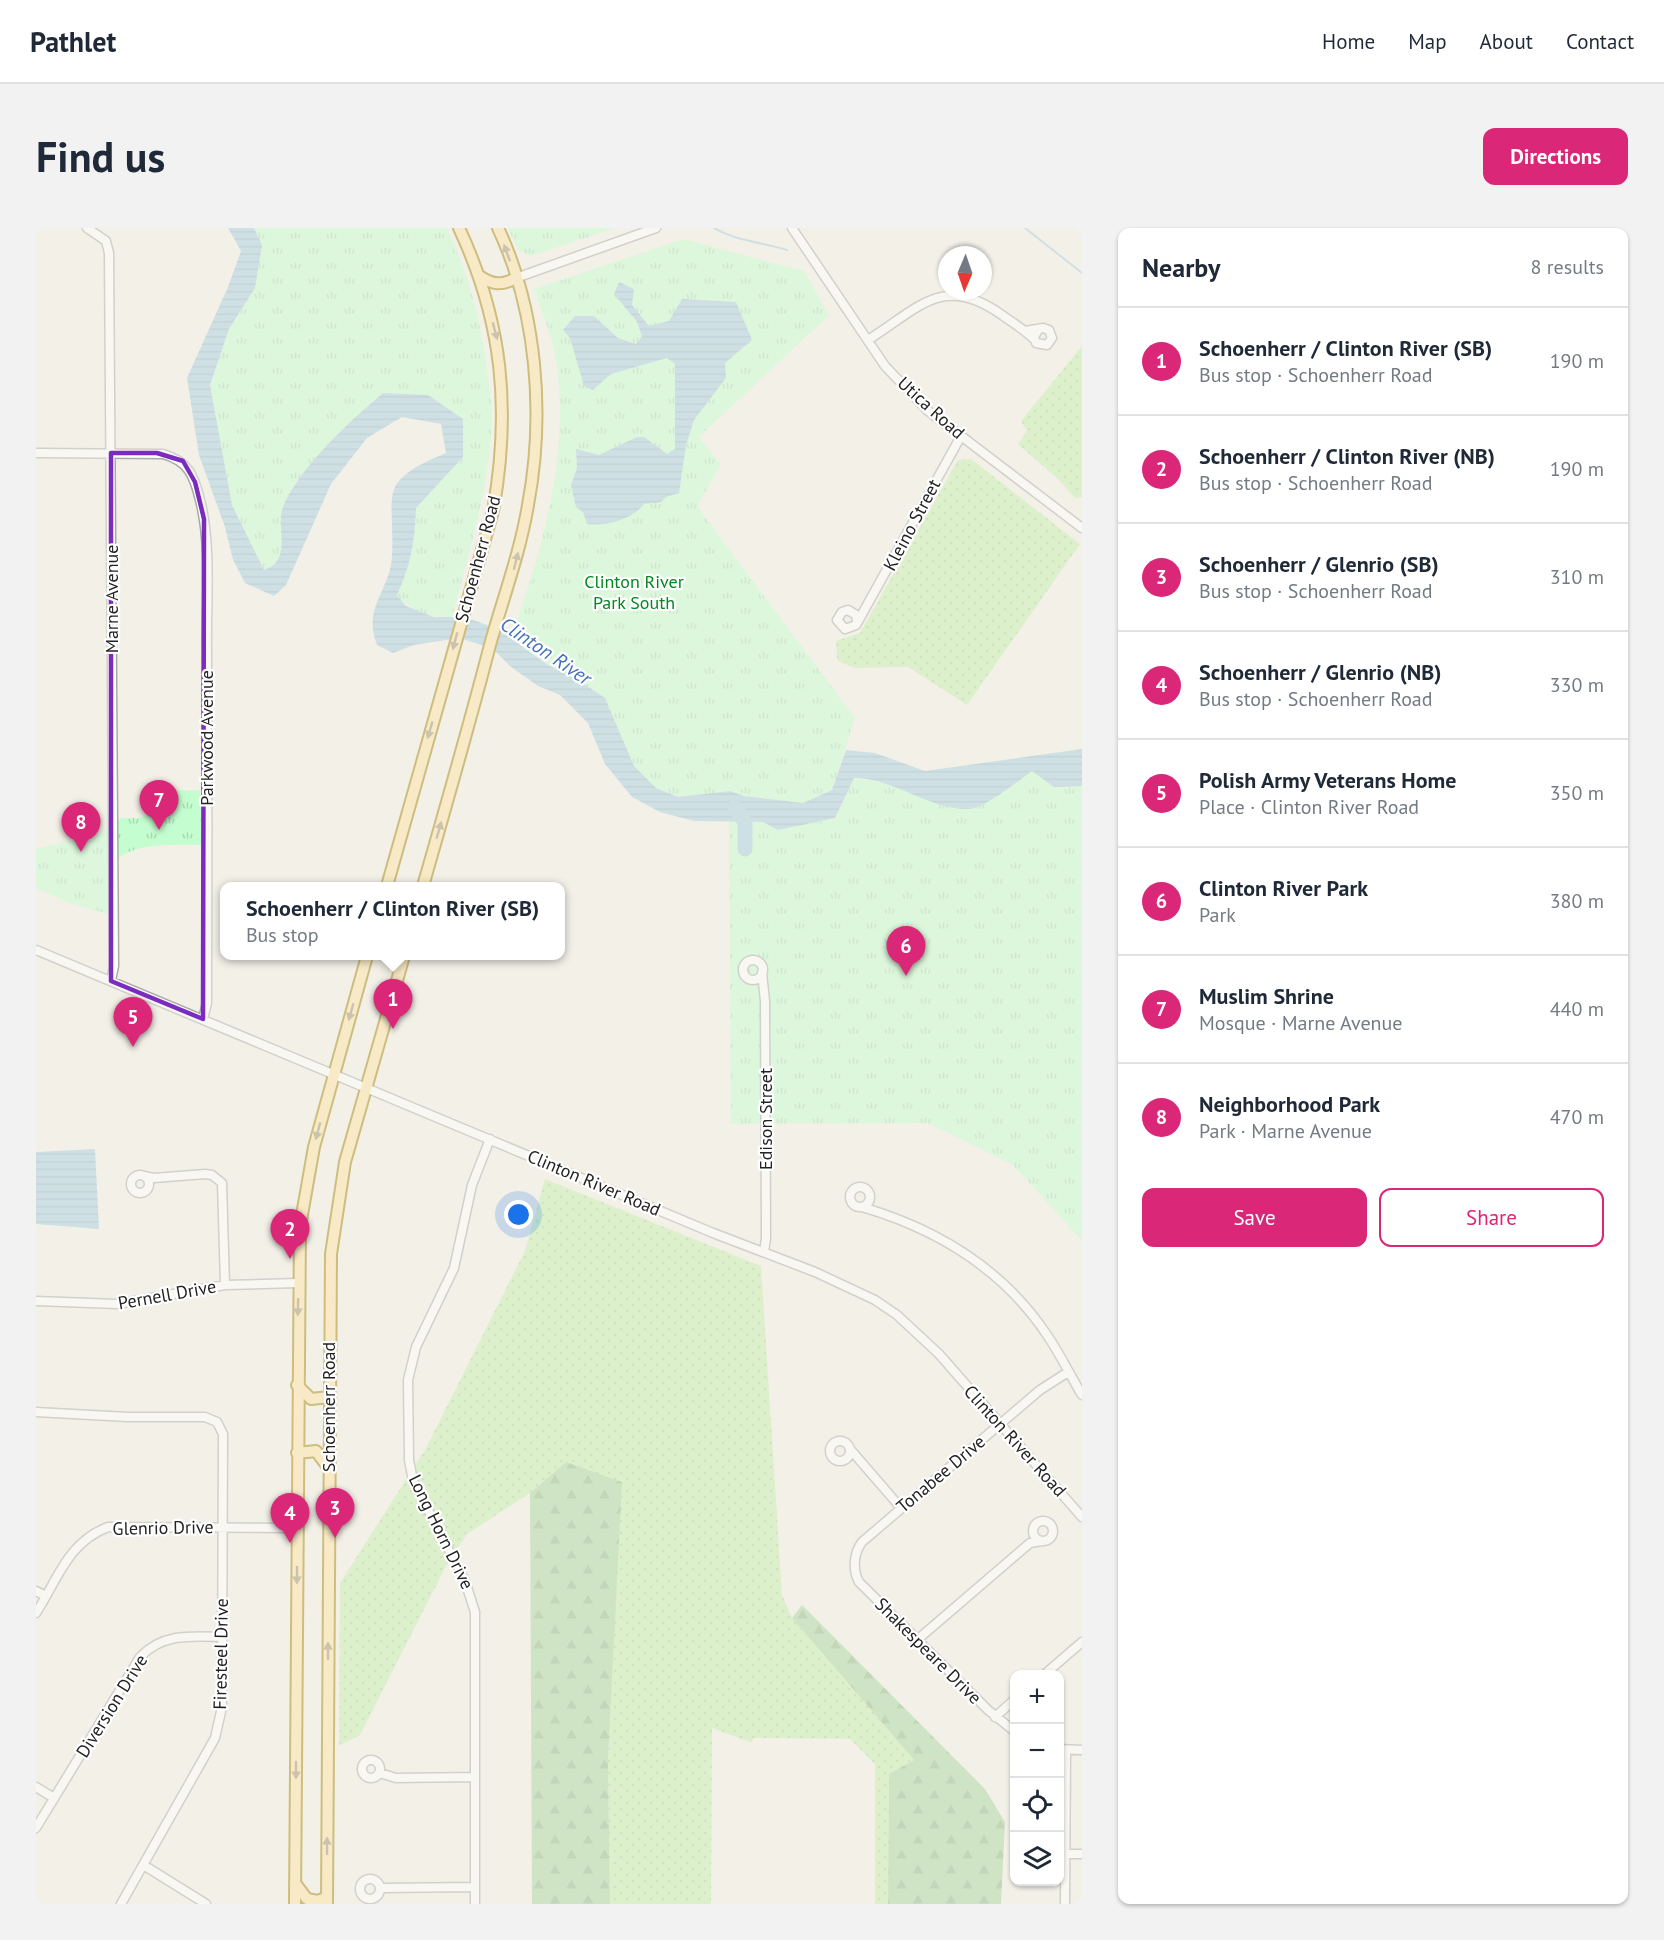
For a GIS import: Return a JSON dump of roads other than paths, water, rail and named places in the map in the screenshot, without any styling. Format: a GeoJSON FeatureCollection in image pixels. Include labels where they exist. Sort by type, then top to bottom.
{"type":"FeatureCollection","features":[{"type":"Feature","properties":{"kind":"main road","name":"Schoenherr Road"},"geometry":{"type":"LineString","coordinates":[[388,882],[493,511],[503,427],[503,391],[497,341],[478,275],[459,228]]}},
{"type":"Feature","properties":{"kind":"main road","name":"Schoenherr Road"},"geometry":{"type":"LineString","coordinates":[[424,882],[498,616],[514,568],[525,521],[535,440],[533,368],[516,278],[498,228]]}},
{"type":"Feature","properties":{"kind":"main road"},"geometry":{"type":"LineString","coordinates":[[478,275],[494,284],[506,283],[516,278]]}},
{"type":"Feature","properties":{"kind":"main road","name":"Schoenherr Road"},"geometry":{"type":"LineString","coordinates":[[295,1904],[298,1283],[303,1198],[333,1074],[366,960]]}},
{"type":"Feature","properties":{"kind":"main road","name":"Schoenherr Road"},"geometry":{"type":"LineString","coordinates":[[327,1900],[328,1468],[332,1236],[343,1171],[403,960]]}},
{"type":"Feature","properties":{"kind":"main road"},"geometry":{"type":"LineString","coordinates":[[297,1385],[311,1399],[329,1397]]}},
{"type":"Feature","properties":{"kind":"main road"},"geometry":{"type":"LineString","coordinates":[[297,1453],[316,1452],[328,1468]]}},
{"type":"Feature","properties":{"kind":"main road"},"geometry":{"type":"LineString","coordinates":[[295,1883],[307,1899],[327,1900]]}},
{"type":"Feature","properties":{"kind":"street","name":"Marne Avenue"},"geometry":{"type":"LineString","coordinates":[[87,228],[106,241],[109,249],[114,966],[111,981]]}},
{"type":"Feature","properties":{"kind":"street"},"geometry":{"type":"LineString","coordinates":[[516,278],[656,228]]}},
{"type":"Feature","properties":{"kind":"street","name":"Utica Road"},"geometry":{"type":"LineString","coordinates":[[792,228],[868,340],[909,394],[1082,528]]}},
{"type":"Feature","properties":{"kind":"street"},"geometry":{"type":"LineString","coordinates":[[868,340],[924,304],[942,296],[955,294],[976,298],[1044,346],[1052,338],[1049,330],[1025,332]]}},
{"type":"Feature","properties":{"kind":"street"},"geometry":{"type":"LineString","coordinates":[[1035,340],[1038,330]]}},
{"type":"Feature","properties":{"kind":"street","name":"Kleino Street"},"geometry":{"type":"LineString","coordinates":[[856,622],[881,582],[961,436]]}},
{"type":"Feature","properties":{"kind":"street"},"geometry":{"type":"LineString","coordinates":[[36,453],[111,453]]}},
{"type":"Feature","properties":{"kind":"street","name":"Parkwood Avenue"},"geometry":{"type":"LineString","coordinates":[[111,453],[157,453],[183,461],[195,482],[200,500],[205,541],[207,1003],[202,1019]]}},
{"type":"Feature","properties":{"kind":"street"},"geometry":{"type":"LineString","coordinates":[[851,611],[856,615],[856,622],[851,629],[839,626],[839,614],[851,611],[861,611]]}},
{"type":"Feature","properties":{"kind":"street","name":"Clinton River Road"},"geometry":{"type":"LineString","coordinates":[[36,950],[858,1292],[897,1315],[939,1354],[1082,1517]]}},
{"type":"Feature","properties":{"kind":"street"},"geometry":{"type":"LineString","coordinates":[[753,980],[762,973],[758,962],[746,964],[744,972],[753,980],[763,987]]}},
{"type":"Feature","properties":{"kind":"street","name":"Edison Street"},"geometry":{"type":"LineString","coordinates":[[762,973],[766,1215],[764,1252]]}},
{"type":"Feature","properties":{"kind":"street","name":"Long Horn Drive"},"geometry":{"type":"LineString","coordinates":[[475,1904],[475,1612],[465,1581],[418,1492],[410,1470],[408,1380],[416,1347],[454,1268],[472,1185],[490,1139]]}},
{"type":"Feature","properties":{"kind":"street"},"geometry":{"type":"LineString","coordinates":[[154,1178],[143,1193],[132,1189],[133,1178],[144,1176],[154,1178],[205,1174],[212,1175],[222,1183],[225,1285]]}},
{"type":"Feature","properties":{"kind":"street"},"geometry":{"type":"LineString","coordinates":[[144,1176],[149,1186]]}},
{"type":"Feature","properties":{"kind":"street"},"geometry":{"type":"LineString","coordinates":[[878,1212],[868,1191],[862,1188],[851,1193],[852,1202],[862,1207],[878,1212],[910,1222],[939,1237],[981,1265],[1030,1312],[1047,1335],[1082,1395]]}},
{"type":"Feature","properties":{"kind":"street"},"geometry":{"type":"LineString","coordinates":[[862,1207],[868,1203],[870,1197]]}},
{"type":"Feature","properties":{"kind":"street","name":"Pernell Drive"},"geometry":{"type":"LineString","coordinates":[[36,1301],[117,1304],[225,1285],[298,1283]]}},
{"type":"Feature","properties":{"kind":"street","name":"Tonabee Drive"},"geometry":{"type":"LineString","coordinates":[[855,1563],[862,1542],[1040,1390],[1068,1372]]}},
{"type":"Feature","properties":{"kind":"street","name":"Firesteel Drive"},"geometry":{"type":"LineString","coordinates":[[36,1412],[212,1418],[220,1425],[223,1434],[222,1707],[215,1738],[145,1866],[121,1904]]}},
{"type":"Feature","properties":{"kind":"street"},"geometry":{"type":"LineString","coordinates":[[857,1458],[838,1461],[833,1457],[832,1445],[844,1442],[901,1508]]}},
{"type":"Feature","properties":{"kind":"street"},"geometry":{"type":"LineString","coordinates":[[845,1460],[850,1449]]}},
{"type":"Feature","properties":{"kind":"street"},"geometry":{"type":"LineString","coordinates":[[917,1640],[1030,1543],[1038,1524],[1049,1524],[1052,1535],[1042,1541],[1030,1543]]}},
{"type":"Feature","properties":{"kind":"street","name":"Glenrio Drive"},"geometry":{"type":"LineString","coordinates":[[36,1613],[74,1550],[94,1532],[108,1527],[297,1528]]}},
{"type":"Feature","properties":{"kind":"street"},"geometry":{"type":"LineString","coordinates":[[1034,1532],[1036,1538],[1042,1541]]}},
{"type":"Feature","properties":{"kind":"street","name":"Shakespeare Drive"},"geometry":{"type":"LineString","coordinates":[[855,1563],[859,1582],[995,1717],[1010,1728]]}},
{"type":"Feature","properties":{"kind":"street"},"geometry":{"type":"LineString","coordinates":[[36,1590],[46,1596]]}},
{"type":"Feature","properties":{"kind":"street","name":"Diversion Drive"},"geometry":{"type":"LineString","coordinates":[[36,1828],[130,1670],[149,1647],[174,1637],[222,1637]]}},
{"type":"Feature","properties":{"kind":"street"},"geometry":{"type":"LineString","coordinates":[[1050,1670],[1082,1642]]}},
{"type":"Feature","properties":{"kind":"street"},"geometry":{"type":"LineString","coordinates":[[995,1717],[1010,1704]]}},
{"type":"Feature","properties":{"kind":"street"},"geometry":{"type":"LineString","coordinates":[[1064,1749],[1082,1750]]}},
{"type":"Feature","properties":{"kind":"street"},"geometry":{"type":"LineString","coordinates":[[380,1773],[396,1778],[475,1778]]}},
{"type":"Feature","properties":{"kind":"street"},"geometry":{"type":"LineString","coordinates":[[1063,1778],[1065,1904]]}},
{"type":"Feature","properties":{"kind":"street"},"geometry":{"type":"LineString","coordinates":[[36,1787],[54,1798]]}},
{"type":"Feature","properties":{"kind":"street"},"geometry":{"type":"LineString","coordinates":[[1065,1854],[1082,1854]]}},
{"type":"Feature","properties":{"kind":"street"},"geometry":{"type":"LineString","coordinates":[[145,1866],[206,1904]]}},
{"type":"Feature","properties":{"kind":"street"},"geometry":{"type":"LineString","coordinates":[[380,1888],[475,1887]]}},
{"type":"Feature","properties":{"kind":"water"},"geometry":{"type":"Polygon","coordinates":[[[228,228],[254,228],[262,245],[255,288],[229,329],[210,385],[232,505],[264,570],[273,565],[281,551],[281,522],[284,504],[303,474],[328,444],[383,393],[428,395],[463,419],[463,457],[416,508],[411,552],[397,595],[406,606],[434,617],[465,617],[498,629],[548,665],[578,680],[605,698],[634,766],[656,788],[678,797],[730,791],[744,796],[803,803],[832,790],[846,750],[875,753],[925,771],[1082,749],[1082,786],[1054,787],[1032,771],[992,799],[969,809],[940,805],[883,783],[854,778],[835,818],[778,830],[763,822],[694,821],[660,812],[632,797],[605,764],[588,723],[560,695],[538,686],[511,667],[492,648],[459,638],[414,645],[393,653],[377,645],[373,617],[391,564],[394,490],[399,481],[409,472],[446,453],[441,424],[402,417],[367,438],[331,484],[286,585],[274,596],[245,583],[233,560],[225,527],[199,455],[187,378],[228,287],[241,251],[228,228]]]}},
{"type":"Feature","properties":{"kind":"water"},"geometry":{"type":"Polygon","coordinates":[[[619,282],[634,289],[632,305],[649,326],[669,321],[682,299],[736,302],[752,340],[725,363],[726,378],[694,420],[686,445],[679,493],[666,497],[661,502],[644,504],[633,514],[618,521],[587,524],[583,512],[576,507],[571,485],[577,468],[576,449],[599,455],[637,437],[644,437],[667,454],[675,449],[675,364],[667,358],[611,374],[593,390],[584,386],[570,338],[563,330],[575,316],[594,316],[618,338],[636,344],[642,336],[637,322],[614,294],[619,282]]]}},
{"type":"Feature","properties":{"kind":"water"},"geometry":{"type":"Polygon","coordinates":[[[95,1149],[99,1229],[36,1224],[36,1152],[95,1149]]]}},
{"type":"Feature","properties":{"kind":"waterway"},"geometry":{"type":"LineString","coordinates":[[714,228],[740,239],[787,250]]}},
{"type":"Feature","properties":{"kind":"waterway"},"geometry":{"type":"LineString","coordinates":[[1025,228],[1082,273]]}},
{"type":"Feature","properties":{"kind":"waterway"},"geometry":{"type":"LineString","coordinates":[[735,807],[745,822],[745,849]]}},
{"type":"Feature","properties":{"kind":"place","name":"Muslim Shrine"},"geometry":{"type":"Point","coordinates":[159,830]}},
{"type":"Feature","properties":{"kind":"place","name":"Neighborhood Park"},"geometry":{"type":"Point","coordinates":[81,852]}},
{"type":"Feature","properties":{"kind":"place","name":"Clinton River Park"},"geometry":{"type":"Point","coordinates":[906,976]}},
{"type":"Feature","properties":{"kind":"place","name":"Schoenherr / Clinton River (SB)"},"geometry":{"type":"Point","coordinates":[393,1029]}},
{"type":"Feature","properties":{"kind":"place","name":"Polish Army Veterans Home"},"geometry":{"type":"Point","coordinates":[133,1047]}},
{"type":"Feature","properties":{"kind":"place","name":"Schoenherr / Clinton River (NB)"},"geometry":{"type":"Point","coordinates":[290,1259]}},
{"type":"Feature","properties":{"kind":"place","name":"Schoenherr / Glenrio (SB)"},"geometry":{"type":"Point","coordinates":[335,1538]}},
{"type":"Feature","properties":{"kind":"place","name":"Schoenherr / Glenrio (NB)"},"geometry":{"type":"Point","coordinates":[290,1543]}},
{"type":"Feature","properties":{"kind":"park label","name":"Clinton River Park South"},"geometry":{"type":"Point","coordinates":[634,592]}},
{"type":"Feature","properties":{"kind":"water label","name":"Clinton River"},"geometry":{"type":"Point","coordinates":[546,651]}}]}
